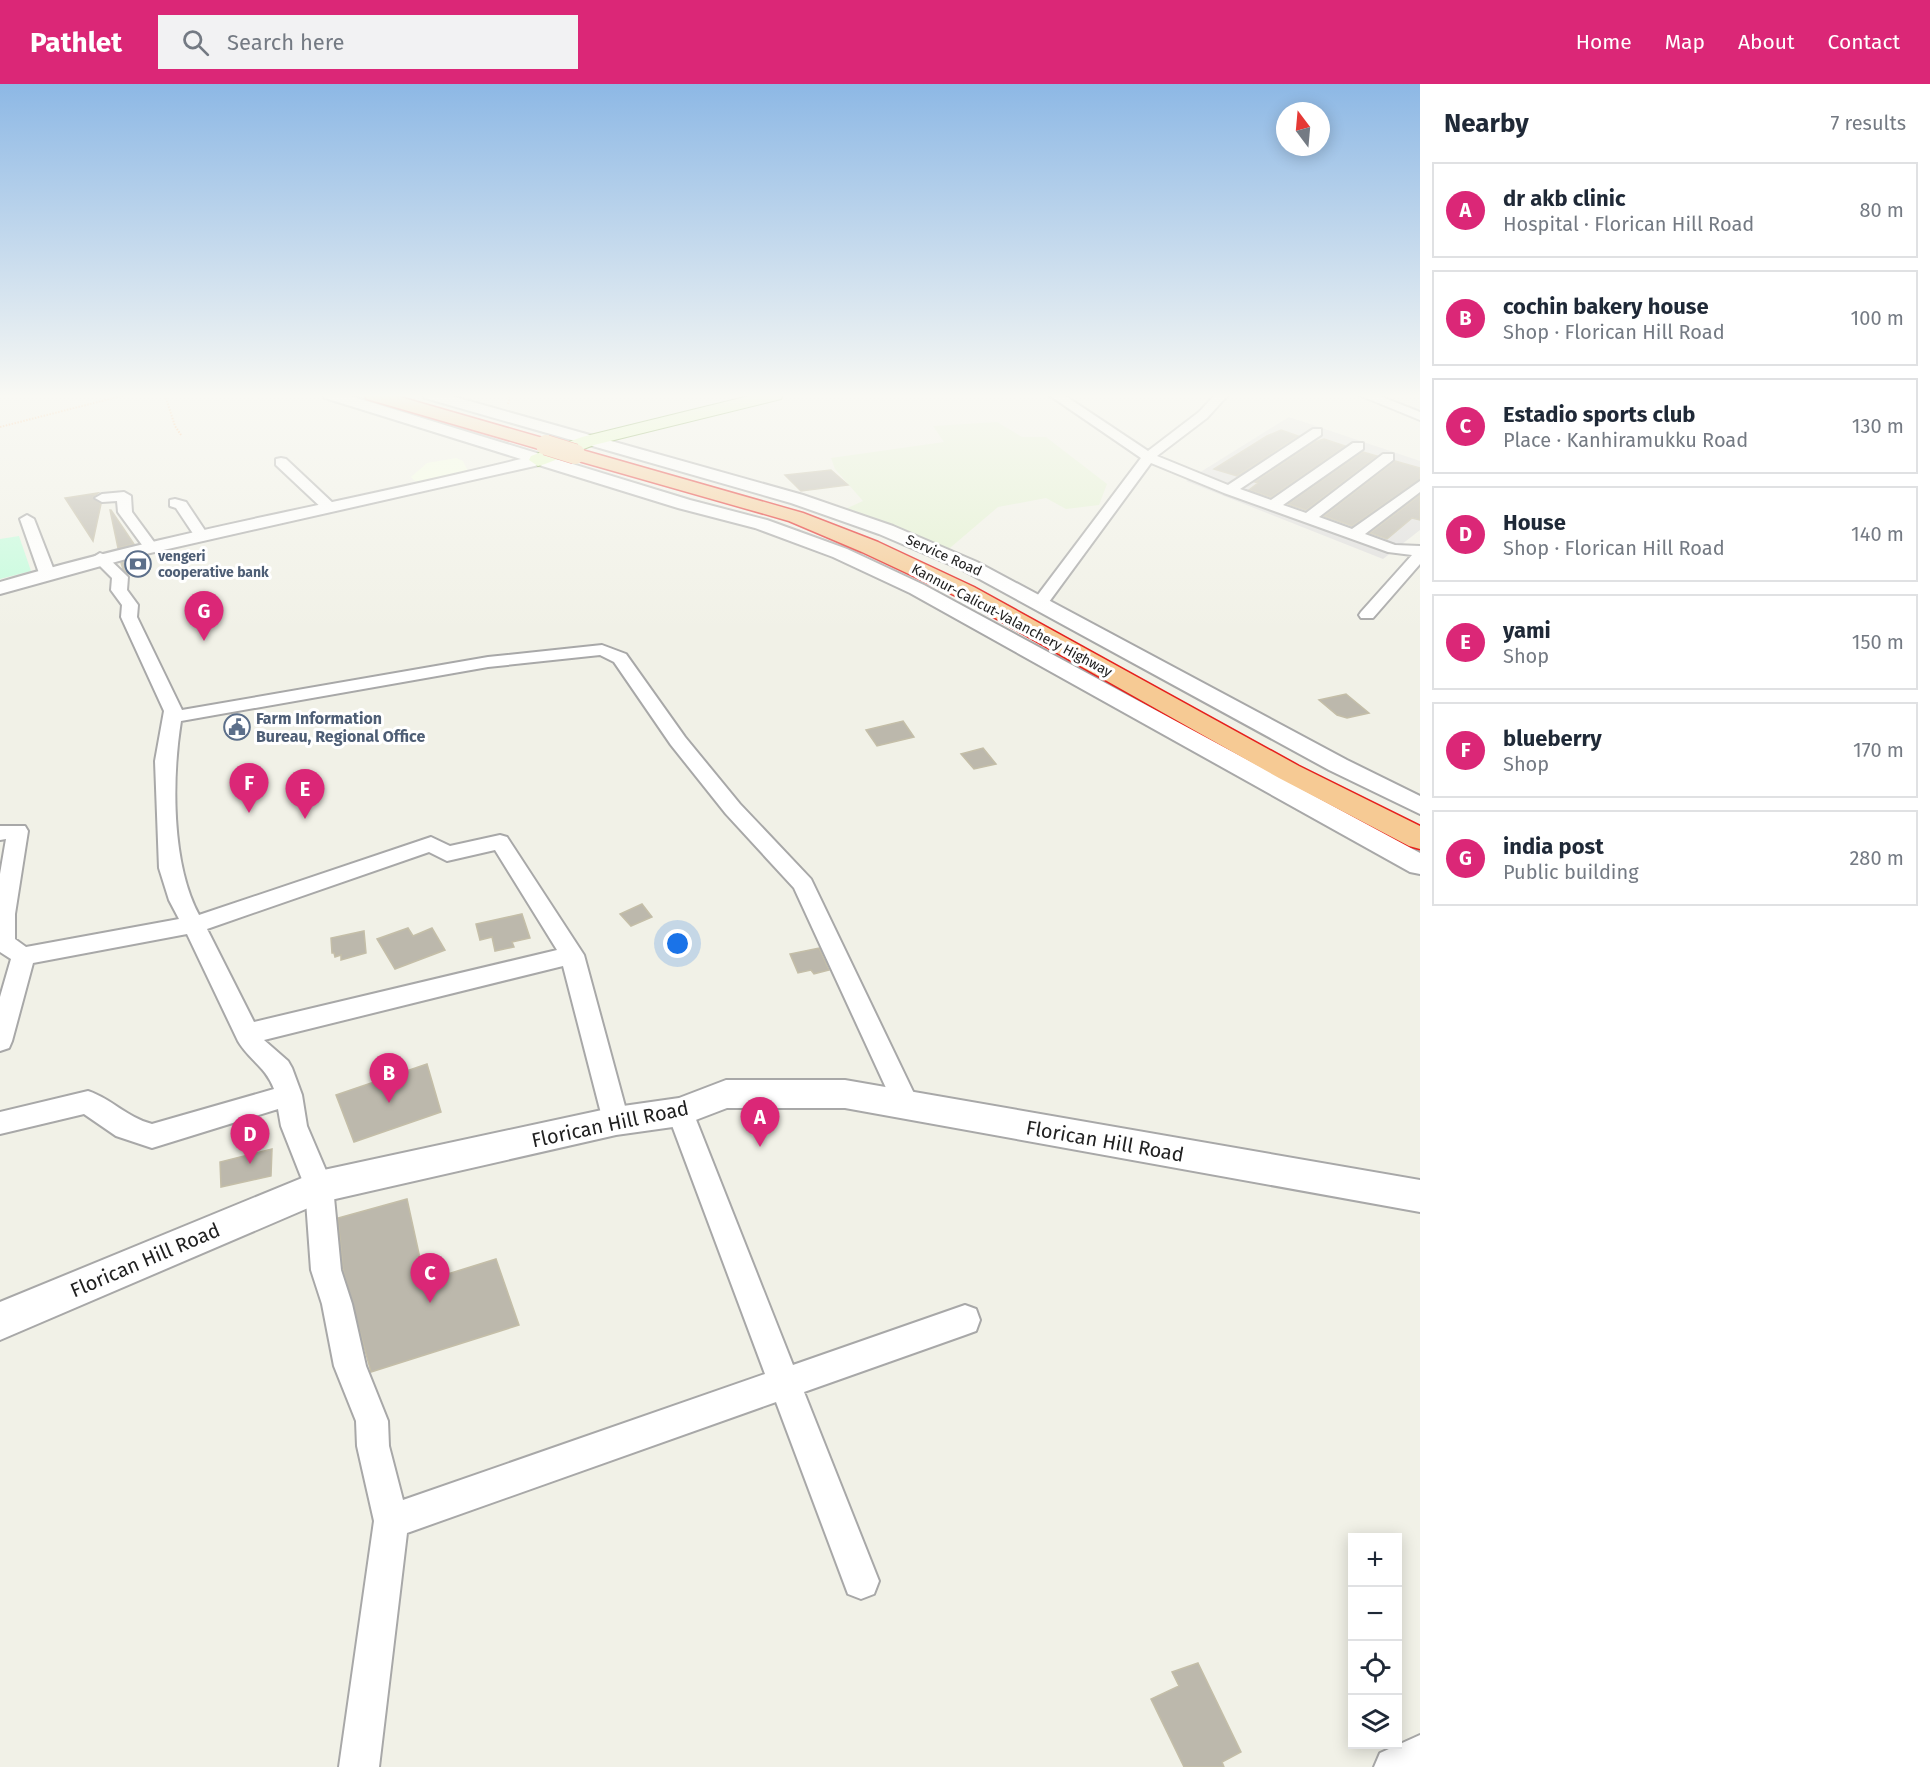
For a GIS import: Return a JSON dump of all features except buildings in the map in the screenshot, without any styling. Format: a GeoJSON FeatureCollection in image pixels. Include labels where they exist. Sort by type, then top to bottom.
{"type":"FeatureCollection","features":[{"type":"Feature","properties":{"kind":"highway","name":"Kannur-Calicut-Valanchery Highway"},"geometry":{"type":"LineString","coordinates":[[649,474],[796,518],[870,547],[994,607],[1289,772],[1420,839]]}},
{"type":"Feature","properties":{"kind":"highway"},"geometry":{"type":"LineString","coordinates":[[662,474],[812,513],[962,571],[1420,822]]}},
{"type":"Feature","properties":{"kind":"street"},"geometry":{"type":"LineString","coordinates":[[293,474],[330,508]]}},
{"type":"Feature","properties":{"kind":"street"},"geometry":{"type":"LineString","coordinates":[[0,588],[100,558],[150,546],[461,481],[485,474]]}},
{"type":"Feature","properties":{"kind":"street"},"geometry":{"type":"LineString","coordinates":[[619,474],[684,504],[761,524],[840,553],[917,589],[1420,865]]}},
{"type":"Feature","properties":{"kind":"street","name":"Service Road"},"geometry":{"type":"LineString","coordinates":[[681,474],[797,499],[886,530],[970,566],[1338,765],[1420,806]]}},
{"type":"Feature","properties":{"kind":"street"},"geometry":{"type":"LineString","coordinates":[[1040,603],[1136,474]]}},
{"type":"Feature","properties":{"kind":"street"},"geometry":{"type":"LineString","coordinates":[[1189,474],[1393,549],[1420,550]]}},
{"type":"Feature","properties":{"kind":"street"},"geometry":{"type":"LineString","coordinates":[[1229,490],[1254,474]]}},
{"type":"Feature","properties":{"kind":"street"},"geometry":{"type":"LineString","coordinates":[[1273,505],[1318,474]]}},
{"type":"Feature","properties":{"kind":"street"},"geometry":{"type":"LineString","coordinates":[[1309,518],[1367,474]]}},
{"type":"Feature","properties":{"kind":"street"},"geometry":{"type":"LineString","coordinates":[[1354,535],[1420,485]]}},
{"type":"Feature","properties":{"kind":"street"},"geometry":{"type":"LineString","coordinates":[[102,498],[124,496],[125,512],[150,546]]}},
{"type":"Feature","properties":{"kind":"street"},"geometry":{"type":"LineString","coordinates":[[175,503],[181,505],[201,535]]}},
{"type":"Feature","properties":{"kind":"street"},"geometry":{"type":"LineString","coordinates":[[27,519],[47,573]]}},
{"type":"Feature","properties":{"kind":"street"},"geometry":{"type":"LineString","coordinates":[[1367,615],[1420,555]]}},
{"type":"Feature","properties":{"kind":"street"},"geometry":{"type":"LineString","coordinates":[[100,558],[120,577],[119,590],[130,605],[129,617],[173,711],[165,761],[170,868],[180,900],[247,1034],[254,1046],[279,1068],[289,1095],[294,1126],[319,1187],[326,1270],[337,1304],[350,1366],[372,1421],[373,1446],[391,1521],[359,1767]]}},
{"type":"Feature","properties":{"kind":"street"},"geometry":{"type":"LineString","coordinates":[[172,717],[351,684],[488,662],[602,650],[620,658],[678,741],[733,809],[803,884],[907,1106]]}},
{"type":"Feature","properties":{"kind":"street"},"geometry":{"type":"LineString","coordinates":[[0,813],[9,832],[2,916],[4,943],[23,956],[194,925],[430,844],[447,854],[500,842],[572,955],[616,1121]]}},
{"type":"Feature","properties":{"kind":"street"},"geometry":{"type":"LineString","coordinates":[[247,1034],[572,955]]}},
{"type":"Feature","properties":{"kind":"street"},"geometry":{"type":"LineString","coordinates":[[0,1041],[23,956]]}},
{"type":"Feature","properties":{"kind":"street","name":"Florican Hill Road"},"geometry":{"type":"LineString","coordinates":[[0,1321],[319,1187],[616,1121],[680,1112],[726,1094],[844,1094],[1420,1197]]}},
{"type":"Feature","properties":{"kind":"street"},"geometry":{"type":"LineString","coordinates":[[0,1123],[88,1102],[125,1128],[152,1136],[289,1095]]}},
{"type":"Feature","properties":{"kind":"street"},"geometry":{"type":"LineString","coordinates":[[680,1112],[861,1581]]}},
{"type":"Feature","properties":{"kind":"street"},"geometry":{"type":"LineString","coordinates":[[391,1521],[965,1320]]}},
{"type":"Feature","properties":{"kind":"street"},"geometry":{"type":"LineString","coordinates":[[1394,1767],[1420,1755]]}},
{"type":"Feature","properties":{"kind":"shaded area"},"geometry":{"type":"Polygon","coordinates":[[[415,474],[470,475],[421,487],[411,477],[415,474]]]}},
{"type":"Feature","properties":{"kind":"shaded area"},"geometry":{"type":"Polygon","coordinates":[[[839,474],[1093,474],[1107,484],[1099,505],[1066,509],[1046,498],[998,507],[944,553],[841,511],[863,501],[839,474]]]}},
{"type":"Feature","properties":{"kind":"shaded area"},"geometry":{"type":"Polygon","coordinates":[[[1198,474],[1420,474],[1420,530],[1383,559],[1186,481],[1198,474]]]}},
{"type":"Feature","properties":{"kind":"green space"},"geometry":{"type":"Polygon","coordinates":[[[19,536],[31,571],[0,579],[0,539],[19,536]]]}},
{"type":"Feature","properties":{"kind":"place","name":"vengeri cooperative bank"},"geometry":{"type":"Point","coordinates":[138,564]}},
{"type":"Feature","properties":{"kind":"place","name":"india post"},"geometry":{"type":"Point","coordinates":[204,641]}},
{"type":"Feature","properties":{"kind":"place","name":"Farm Information Bureau, Regional Office"},"geometry":{"type":"Point","coordinates":[237,727]}},
{"type":"Feature","properties":{"kind":"place","name":"blueberry"},"geometry":{"type":"Point","coordinates":[249,813]}},
{"type":"Feature","properties":{"kind":"place","name":"yami"},"geometry":{"type":"Point","coordinates":[305,819]}},
{"type":"Feature","properties":{"kind":"place","name":"cochin bakery house"},"geometry":{"type":"Point","coordinates":[389,1103]}},
{"type":"Feature","properties":{"kind":"place","name":"dr akb clinic"},"geometry":{"type":"Point","coordinates":[760,1147]}},
{"type":"Feature","properties":{"kind":"place","name":"House"},"geometry":{"type":"Point","coordinates":[250,1164]}},
{"type":"Feature","properties":{"kind":"place","name":"Estadio sports club"},"geometry":{"type":"Point","coordinates":[430,1303]}}]}
